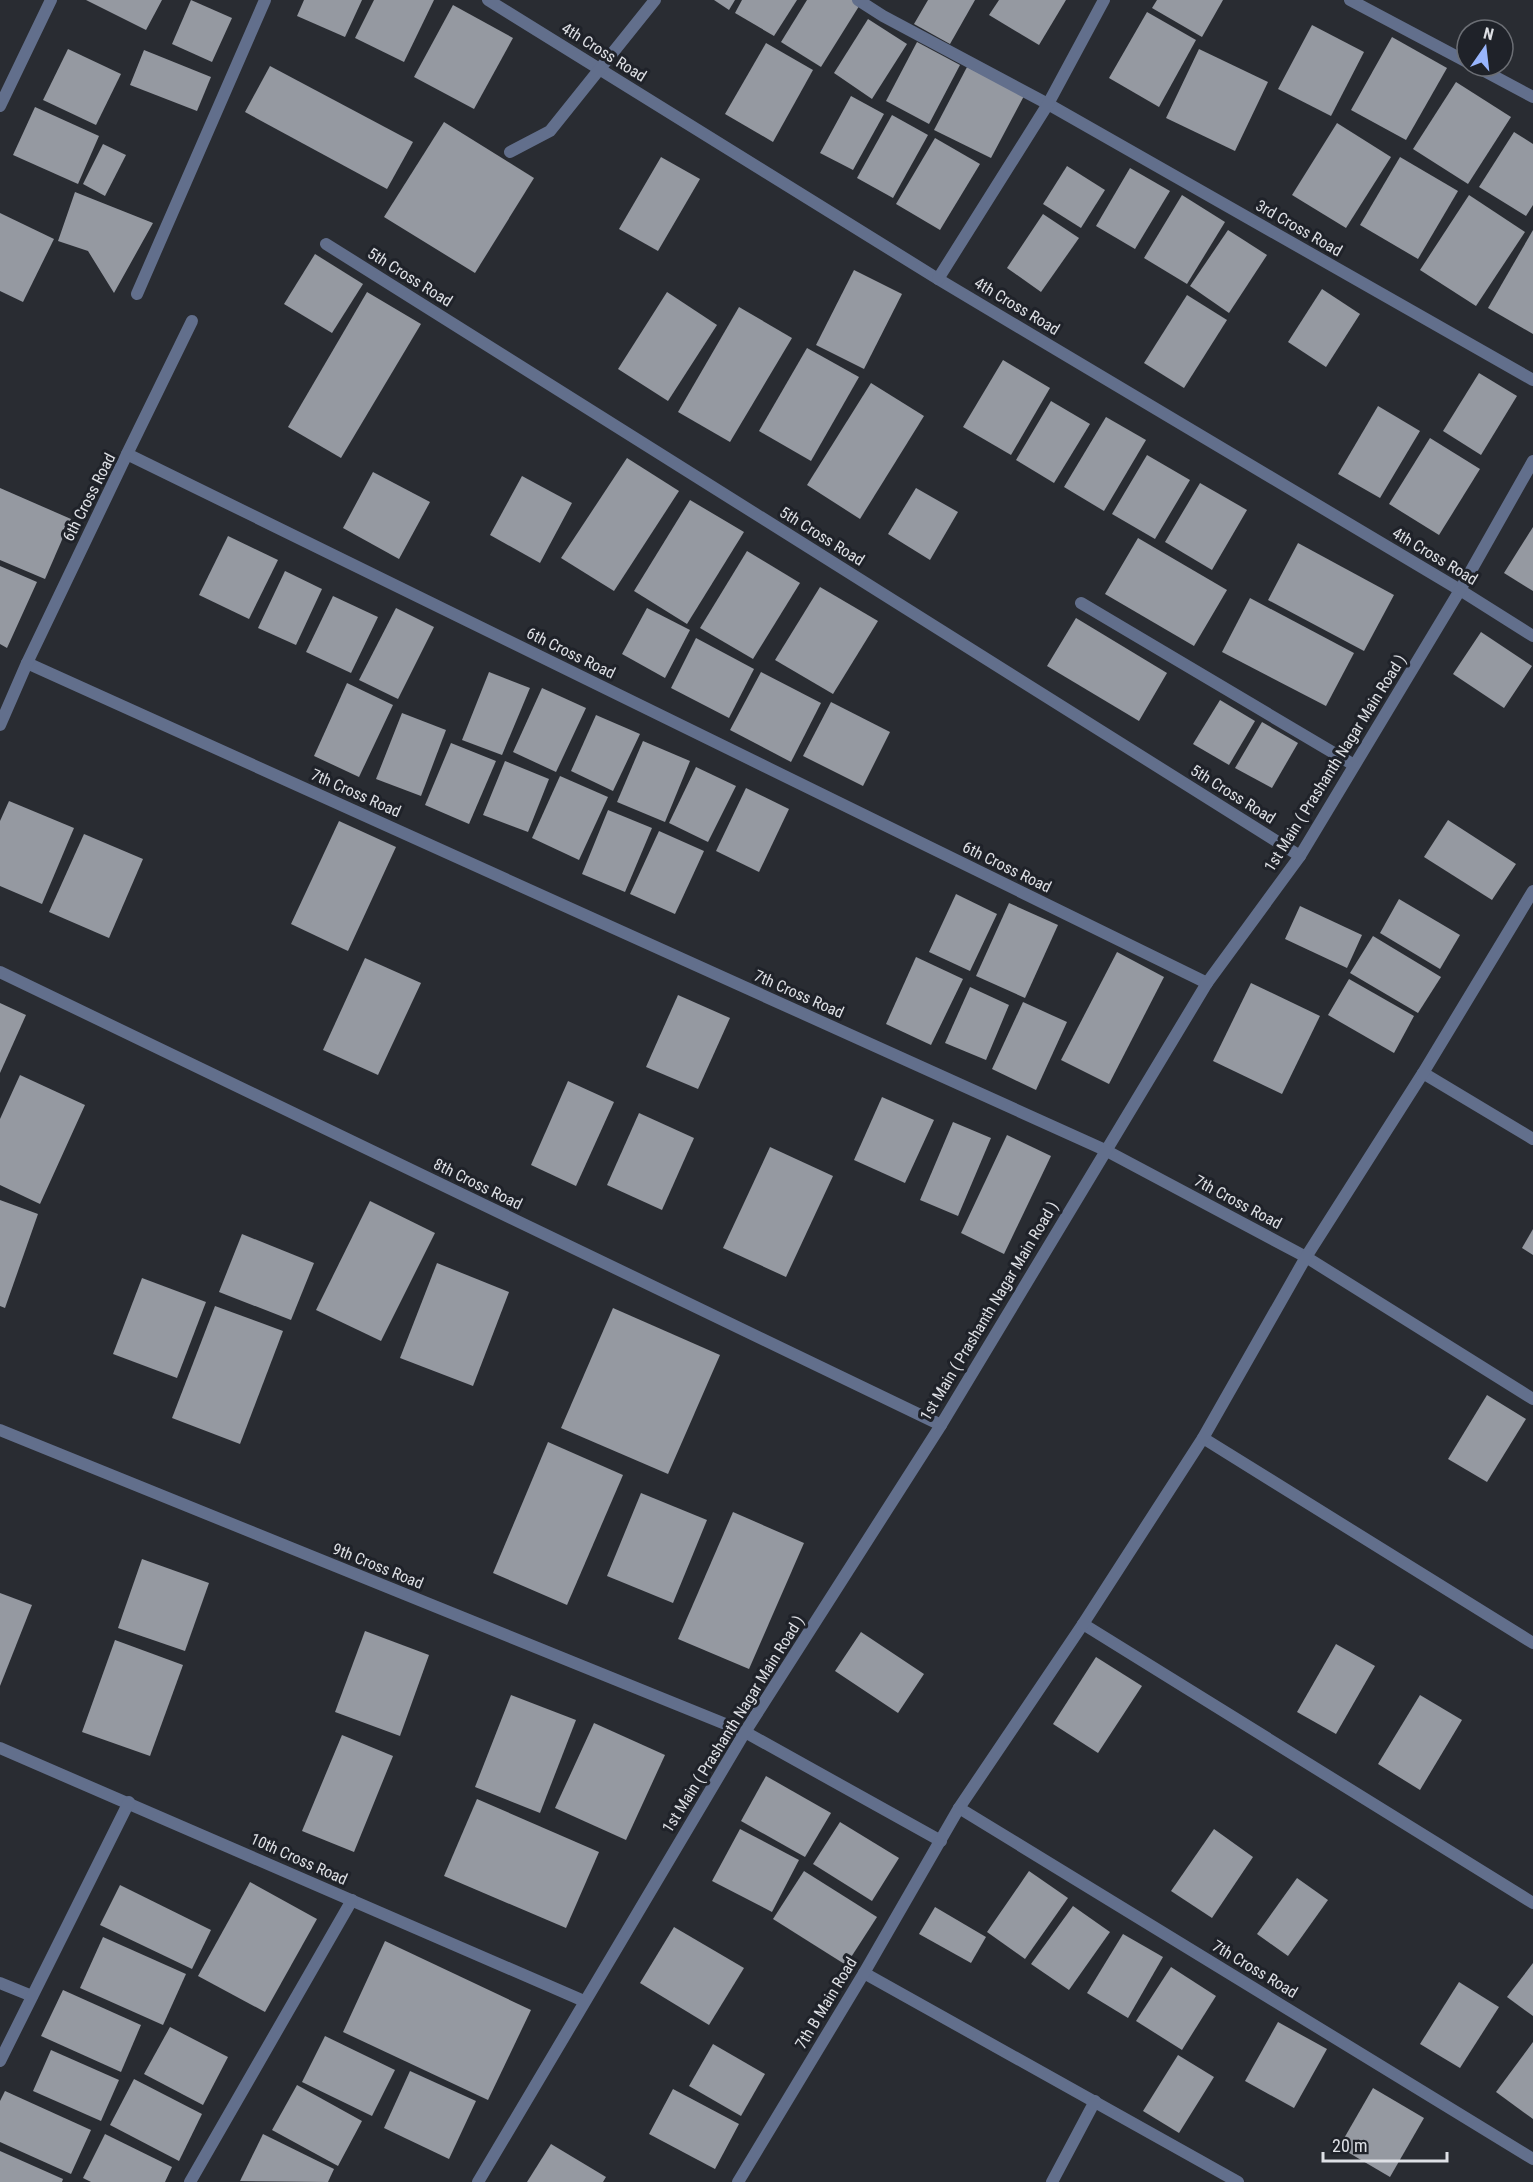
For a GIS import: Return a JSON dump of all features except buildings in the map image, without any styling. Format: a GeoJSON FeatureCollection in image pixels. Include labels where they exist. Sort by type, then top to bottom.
{"type":"FeatureCollection","features":[{"type":"Feature","properties":{"kind":"street"},"geometry":{"type":"LineString","coordinates":[[0,106],[51,0]]}},
{"type":"Feature","properties":{"kind":"street"},"geometry":{"type":"LineString","coordinates":[[137,294],[265,0]]}},
{"type":"Feature","properties":{"kind":"street","name":"4th Cross Road"},"geometry":{"type":"LineString","coordinates":[[488,0],[938,279],[1460,590],[1533,636]]}},
{"type":"Feature","properties":{"kind":"street"},"geometry":{"type":"LineString","coordinates":[[510,152],[550,131],[655,0]]}},
{"type":"Feature","properties":{"kind":"street","name":"3rd Cross Road"},"geometry":{"type":"LineString","coordinates":[[858,0],[883,16],[1048,104],[1533,380]]}},
{"type":"Feature","properties":{"kind":"street"},"geometry":{"type":"LineString","coordinates":[[938,279],[1048,104],[1104,0]]}},
{"type":"Feature","properties":{"kind":"street"},"geometry":{"type":"LineString","coordinates":[[1350,0],[1455,56]]}},
{"type":"Feature","properties":{"kind":"street"},"geometry":{"type":"LineString","coordinates":[[1497,78],[1533,97]]}},
{"type":"Feature","properties":{"kind":"street","name":"5th Cross Road"},"geometry":{"type":"LineString","coordinates":[[326,244],[1300,856]]}},
{"type":"Feature","properties":{"kind":"street"},"geometry":{"type":"LineString","coordinates":[[127,454],[192,321]]}},
{"type":"Feature","properties":{"kind":"street","name":"6th Cross Road"},"geometry":{"type":"LineString","coordinates":[[0,725],[27,663],[127,454],[1207,983]]}},
{"type":"Feature","properties":{"kind":"street","name":"1st Main ( Prashanth Nagar Main Road )"},"geometry":{"type":"LineString","coordinates":[[478,2182],[745,1732],[941,1425],[1207,983],[1300,856],[1460,590],[1533,460]]}},
{"type":"Feature","properties":{"kind":"street"},"geometry":{"type":"LineString","coordinates":[[1081,603],[1354,765]]}},
{"type":"Feature","properties":{"kind":"street","name":"7th Cross Road"},"geometry":{"type":"LineString","coordinates":[[27,663],[1105,1150],[1306,1257],[1533,1399]]}},
{"type":"Feature","properties":{"kind":"street","name":"7th B Main Road"},"geometry":{"type":"LineString","coordinates":[[738,2182],[959,1808],[1083,1624],[1203,1438],[1306,1257],[1531,899]]}},
{"type":"Feature","properties":{"kind":"street","name":"8th Cross Road"},"geometry":{"type":"LineString","coordinates":[[0,972],[941,1425]]}},
{"type":"Feature","properties":{"kind":"street"},"geometry":{"type":"LineString","coordinates":[[1423,1073],[1533,1139]]}},
{"type":"Feature","properties":{"kind":"street","name":"9th Cross Road"},"geometry":{"type":"LineString","coordinates":[[0,1430],[745,1732],[941,1840]]}},
{"type":"Feature","properties":{"kind":"street"},"geometry":{"type":"LineString","coordinates":[[1203,1438],[1533,1643]]}},
{"type":"Feature","properties":{"kind":"street"},"geometry":{"type":"LineString","coordinates":[[1083,1624],[1533,1903]]}},
{"type":"Feature","properties":{"kind":"street","name":"10th Cross Road"},"geometry":{"type":"LineString","coordinates":[[0,1748],[584,2001]]}},
{"type":"Feature","properties":{"kind":"street"},"geometry":{"type":"LineString","coordinates":[[0,2061],[129,1802]]}},
{"type":"Feature","properties":{"kind":"street","name":"7th Cross Road"},"geometry":{"type":"LineString","coordinates":[[959,1808],[1533,2159]]}},
{"type":"Feature","properties":{"kind":"street"},"geometry":{"type":"LineString","coordinates":[[190,2182],[352,1900]]}},
{"type":"Feature","properties":{"kind":"street"},"geometry":{"type":"LineString","coordinates":[[864,1972],[1238,2182]]}},
{"type":"Feature","properties":{"kind":"street"},"geometry":{"type":"LineString","coordinates":[[0,1983],[32,1996]]}},
{"type":"Feature","properties":{"kind":"street"},"geometry":{"type":"LineString","coordinates":[[1052,2182],[1095,2102]]}}]}
